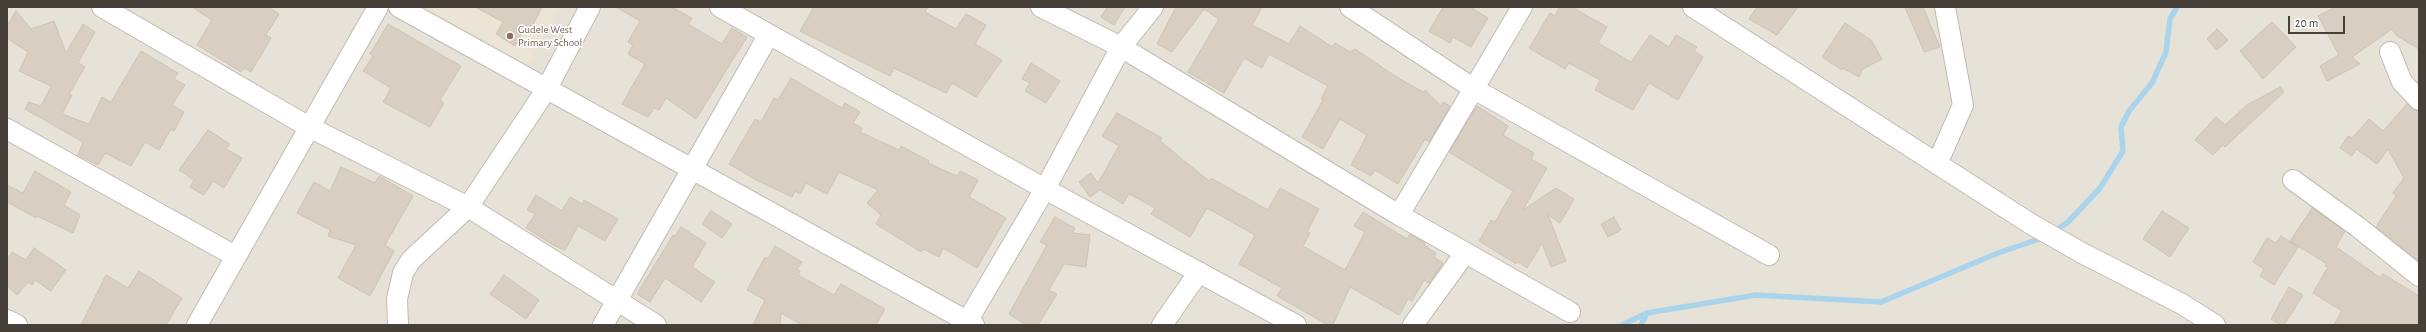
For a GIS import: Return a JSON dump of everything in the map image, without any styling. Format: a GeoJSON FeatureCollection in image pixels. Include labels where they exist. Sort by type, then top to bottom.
{"type":"FeatureCollection","features":[{"type":"Feature","properties":{"kind":"street"},"geometry":{"type":"LineString","coordinates":[[102,7],[309,127],[468,207],[656,325]]}},
{"type":"Feature","properties":{"kind":"street"},"geometry":{"type":"LineString","coordinates":[[197,325],[378,7]]}},
{"type":"Feature","properties":{"kind":"street"},"geometry":{"type":"LineString","coordinates":[[399,7],[546,90],[691,168],[969,324],[1045,189],[1121,47],[1153,7]]}},
{"type":"Feature","properties":{"kind":"street"},"geometry":{"type":"LineString","coordinates":[[394,320],[402,273],[411,260],[468,207],[546,90],[590,7]]}},
{"type":"Feature","properties":{"kind":"street"},"geometry":{"type":"LineString","coordinates":[[720,7],[768,36],[1045,189],[1296,325]]}},
{"type":"Feature","properties":{"kind":"street"},"geometry":{"type":"LineString","coordinates":[[1041,7],[1121,47],[1399,215],[1570,312]]}},
{"type":"Feature","properties":{"kind":"street"},"geometry":{"type":"LineString","coordinates":[[1350,7],[1474,89],[1769,255]]}},
{"type":"Feature","properties":{"kind":"street"},"geometry":{"type":"LineString","coordinates":[[1399,215],[1522,7]]}},
{"type":"Feature","properties":{"kind":"street"},"geometry":{"type":"LineString","coordinates":[[1694,7],[2050,235],[2182,304],[2215,325]]}},
{"type":"Feature","properties":{"kind":"street"},"geometry":{"type":"LineString","coordinates":[[1937,164],[1964,105],[1945,7]]}},
{"type":"Feature","properties":{"kind":"street"},"geometry":{"type":"LineString","coordinates":[[602,325],[768,36]]}},
{"type":"Feature","properties":{"kind":"street"},"geometry":{"type":"LineString","coordinates":[[2390,52],[2402,82],[2419,100]]}},
{"type":"Feature","properties":{"kind":"street"},"geometry":{"type":"LineString","coordinates":[[7,129],[235,256]]}},
{"type":"Feature","properties":{"kind":"street"},"geometry":{"type":"LineString","coordinates":[[2293,180],[2358,227],[2419,276]]}},
{"type":"Feature","properties":{"kind":"street"},"geometry":{"type":"LineString","coordinates":[[1413,325],[1466,253]]}},
{"type":"Feature","properties":{"kind":"street"},"geometry":{"type":"LineString","coordinates":[[1162,325],[1199,272]]}},
{"type":"Feature","properties":{"kind":"street"},"geometry":{"type":"LineString","coordinates":[[7,320],[17,325]]}},
{"type":"Feature","properties":{"kind":"shaded area"},"geometry":{"type":"Polygon","coordinates":[[[7,7],[2419,7],[2419,325],[7,325],[7,7]]]}},
{"type":"Feature","properties":{"kind":"shaded area","name":"Gudele West Primary School"},"geometry":{"type":"Polygon","coordinates":[[[425,7],[560,7],[528,65],[425,7]]]}},
{"type":"Feature","properties":{"kind":"building"},"geometry":{"type":"Polygon","coordinates":[[[192,7],[268,7],[279,14],[266,35],[271,38],[251,72],[244,68],[241,72],[197,45],[212,20],[192,7]]]}},
{"type":"Feature","properties":{"kind":"building"},"geometry":{"type":"Polygon","coordinates":[[[475,7],[542,7],[529,33],[524,30],[515,46],[496,34],[503,22],[475,7]]]}},
{"type":"Feature","properties":{"kind":"building"},"geometry":{"type":"Polygon","coordinates":[[[616,7],[671,7],[692,18],[688,24],[722,44],[732,28],[747,37],[696,119],[666,98],[659,110],[654,108],[648,117],[622,104],[645,64],[628,54],[633,45],[628,42],[640,21],[616,7]]]}},
{"type":"Feature","properties":{"kind":"building"},"geometry":{"type":"Polygon","coordinates":[[[814,7],[928,7],[925,12],[956,29],[966,14],[986,25],[975,44],[1002,60],[976,97],[952,83],[946,93],[894,68],[890,76],[800,31],[814,7]]]}},
{"type":"Feature","properties":{"kind":"building"},"geometry":{"type":"Polygon","coordinates":[[[1107,7],[1125,7],[1114,25],[1101,17],[1107,7]]]}},
{"type":"Feature","properties":{"kind":"building"},"geometry":{"type":"Polygon","coordinates":[[[1176,7],[1262,7],[1252,25],[1289,44],[1300,26],[1332,47],[1335,43],[1350,52],[1355,49],[1398,78],[1423,92],[1425,90],[1441,106],[1443,102],[1450,106],[1429,142],[1425,139],[1398,184],[1375,170],[1371,176],[1351,165],[1367,135],[1340,119],[1323,149],[1302,137],[1323,100],[1321,99],[1328,86],[1269,54],[1262,68],[1244,58],[1224,93],[1188,72],[1219,19],[1204,9],[1172,52],[1157,44],[1176,7]]]}},
{"type":"Feature","properties":{"kind":"building"},"geometry":{"type":"Polygon","coordinates":[[[1443,7],[1470,7],[1488,18],[1471,47],[1453,37],[1450,43],[1429,31],[1443,7]]]}},
{"type":"Feature","properties":{"kind":"building"},"geometry":{"type":"Polygon","coordinates":[[[1560,7],[1572,7],[1607,27],[1598,43],[1631,62],[1650,35],[1669,47],[1676,35],[1697,47],[1694,51],[1703,57],[1678,100],[1649,83],[1633,110],[1595,90],[1600,80],[1569,63],[1565,69],[1529,48],[1550,13],[1555,16],[1560,7]]]}},
{"type":"Feature","properties":{"kind":"building"},"geometry":{"type":"Polygon","coordinates":[[[1757,7],[1798,7],[1777,35],[1749,19],[1757,7]]]}},
{"type":"Feature","properties":{"kind":"building"},"geometry":{"type":"Polygon","coordinates":[[[1905,7],[1923,7],[1940,47],[1924,52],[1905,7]]]}},
{"type":"Feature","properties":{"kind":"building"},"geometry":{"type":"Polygon","coordinates":[[[2336,7],[2419,7],[2419,49],[2397,36],[2392,29],[2352,57],[2360,64],[2327,81],[2320,66],[2339,55],[2318,16],[2336,7]]]}},
{"type":"Feature","properties":{"kind":"building"},"geometry":{"type":"Polygon","coordinates":[[[16,11],[31,29],[54,21],[66,53],[83,24],[95,32],[78,63],[85,67],[69,94],[72,95],[62,114],[89,124],[102,97],[111,102],[141,51],[178,73],[174,79],[185,85],[172,105],[184,112],[174,131],[171,129],[159,150],[145,142],[131,166],[105,153],[98,165],[78,155],[83,142],[25,109],[29,102],[41,106],[51,86],[19,71],[28,52],[7,38],[7,26],[16,11]]]}},
{"type":"Feature","properties":{"kind":"building"},"geometry":{"type":"Polygon","coordinates":[[[2272,22],[2296,47],[2263,79],[2240,51],[2272,22]]]}},
{"type":"Feature","properties":{"kind":"building"},"geometry":{"type":"Polygon","coordinates":[[[1845,23],[1871,40],[1882,59],[1863,69],[1859,77],[1843,68],[1842,70],[1822,57],[1845,23]]]}},
{"type":"Feature","properties":{"kind":"building"},"geometry":{"type":"Polygon","coordinates":[[[388,24],[461,66],[440,100],[444,103],[430,127],[383,102],[391,88],[363,71],[373,56],[370,54],[388,24]]]}},
{"type":"Feature","properties":{"kind":"building"},"geometry":{"type":"Polygon","coordinates":[[[2217,29],[2228,40],[2217,50],[2207,39],[2217,29]]]}},
{"type":"Feature","properties":{"kind":"building"},"geometry":{"type":"Polygon","coordinates":[[[1031,63],[1060,81],[1046,103],[1025,91],[1030,83],[1022,79],[1031,63]]]}},
{"type":"Feature","properties":{"kind":"building"},"geometry":{"type":"Polygon","coordinates":[[[791,78],[842,108],[845,103],[860,112],[853,123],[862,128],[860,132],[899,150],[901,146],[929,161],[928,163],[957,176],[960,171],[978,180],[969,197],[1006,218],[977,268],[943,248],[939,257],[923,249],[921,252],[876,224],[881,215],[867,203],[878,190],[839,172],[827,194],[806,183],[800,194],[795,191],[792,197],[756,180],[729,164],[755,119],[761,122],[774,98],[778,100],[791,78]]]}},
{"type":"Feature","properties":{"kind":"building"},"geometry":{"type":"Polygon","coordinates":[[[2280,87],[2284,92],[2225,147],[2223,145],[2213,155],[2195,140],[2216,117],[2225,125],[2247,105],[2280,87]]]}},
{"type":"Feature","properties":{"kind":"building"},"geometry":{"type":"Polygon","coordinates":[[[2407,104],[2419,111],[2419,261],[2376,227],[2396,196],[2393,193],[2404,178],[2388,149],[2377,164],[2356,149],[2352,156],[2340,148],[2348,136],[2352,138],[2369,119],[2383,131],[2407,104]]]}},
{"type":"Feature","properties":{"kind":"building"},"geometry":{"type":"Polygon","coordinates":[[[1477,106],[1508,126],[1503,135],[1534,153],[1531,159],[1547,168],[1523,210],[1556,188],[1574,199],[1560,223],[1548,215],[1566,261],[1551,267],[1542,243],[1527,268],[1518,262],[1516,264],[1479,241],[1491,220],[1495,222],[1513,191],[1449,152],[1477,106]]]}},
{"type":"Feature","properties":{"kind":"building"},"geometry":{"type":"Polygon","coordinates":[[[1117,113],[1162,138],[1160,141],[1209,181],[1211,178],[1268,210],[1280,188],[1319,209],[1307,232],[1310,233],[1303,246],[1345,270],[1365,232],[1354,226],[1363,212],[1407,239],[1410,234],[1425,243],[1424,245],[1436,253],[1434,257],[1443,263],[1429,283],[1424,280],[1412,301],[1408,299],[1399,315],[1350,287],[1333,325],[1328,325],[1277,296],[1282,288],[1239,264],[1255,235],[1207,208],[1190,237],[1151,214],[1155,208],[1129,194],[1123,204],[1100,190],[1090,197],[1079,182],[1091,173],[1098,183],[1119,146],[1102,136],[1117,113]]]}},
{"type":"Feature","properties":{"kind":"building"},"geometry":{"type":"Polygon","coordinates":[[[208,130],[230,144],[226,149],[242,158],[224,188],[213,181],[204,195],[190,187],[194,180],[179,170],[208,130]]]}},
{"type":"Feature","properties":{"kind":"building"},"geometry":{"type":"Polygon","coordinates":[[[341,167],[375,183],[379,176],[413,196],[385,245],[394,251],[370,296],[338,278],[356,245],[328,236],[330,230],[297,213],[314,182],[330,191],[341,167]]]}},
{"type":"Feature","properties":{"kind":"building"},"geometry":{"type":"Polygon","coordinates":[[[35,171],[71,192],[64,205],[80,215],[73,233],[37,216],[36,218],[7,202],[7,185],[23,193],[35,171]]]}},
{"type":"Feature","properties":{"kind":"building"},"geometry":{"type":"Polygon","coordinates":[[[536,195],[562,211],[570,197],[582,204],[584,200],[618,219],[605,241],[578,226],[565,250],[555,246],[526,228],[535,214],[527,210],[536,195]]]}},
{"type":"Feature","properties":{"kind":"building"},"geometry":{"type":"Polygon","coordinates":[[[2312,208],[2345,231],[2336,247],[2381,278],[2383,274],[2419,296],[2419,320],[2416,325],[2334,325],[2342,311],[2313,293],[2328,267],[2325,266],[2327,264],[2290,241],[2312,208]]]}},
{"type":"Feature","properties":{"kind":"building"},"geometry":{"type":"Polygon","coordinates":[[[711,211],[732,224],[722,238],[702,224],[711,211]]]}},
{"type":"Feature","properties":{"kind":"building"},"geometry":{"type":"Polygon","coordinates":[[[2162,211],[2189,228],[2170,257],[2143,239],[2162,211]]]}},
{"type":"Feature","properties":{"kind":"building"},"geometry":{"type":"Polygon","coordinates":[[[1055,217],[1075,228],[1072,233],[1090,235],[1086,267],[1064,264],[1049,290],[1057,294],[1038,325],[1026,325],[1009,314],[1047,245],[1040,242],[1055,217]]]}},
{"type":"Feature","properties":{"kind":"building"},"geometry":{"type":"Polygon","coordinates":[[[1614,217],[1621,230],[1608,237],[1601,224],[1614,217]]]}},
{"type":"Feature","properties":{"kind":"building"},"geometry":{"type":"Polygon","coordinates":[[[681,227],[706,243],[692,267],[715,282],[701,302],[665,278],[650,302],[637,294],[673,235],[675,236],[681,227]]]}},
{"type":"Feature","properties":{"kind":"building"},"geometry":{"type":"Polygon","coordinates":[[[2281,236],[2298,247],[2274,285],[2260,276],[2264,269],[2253,262],[2267,238],[2276,243],[2281,236]]]}},
{"type":"Feature","properties":{"kind":"building"},"geometry":{"type":"Polygon","coordinates":[[[775,246],[802,262],[797,269],[800,271],[798,275],[834,295],[841,284],[885,309],[876,325],[802,325],[781,313],[780,325],[753,325],[765,300],[747,290],[765,257],[768,259],[775,246]]]}},
{"type":"Feature","properties":{"kind":"building"},"geometry":{"type":"Polygon","coordinates":[[[34,248],[66,270],[51,291],[35,280],[32,285],[28,282],[17,295],[7,286],[7,261],[12,252],[26,260],[34,248]]]}},
{"type":"Feature","properties":{"kind":"building"},"geometry":{"type":"Polygon","coordinates":[[[139,271],[182,298],[166,325],[81,325],[106,275],[128,288],[139,271]]]}},
{"type":"Feature","properties":{"kind":"building"},"geometry":{"type":"Polygon","coordinates":[[[504,275],[539,300],[526,319],[490,294],[504,275]]]}},
{"type":"Feature","properties":{"kind":"building"},"geometry":{"type":"Polygon","coordinates":[[[2289,287],[2303,295],[2284,325],[2281,325],[2271,319],[2289,287]]]}},
{"type":"Feature","properties":{"kind":"waterway"},"geometry":{"type":"LineString","coordinates":[[2054,232],[2069,221],[2100,188],[2123,151],[2121,127],[2129,111],[2152,83],[2166,52],[2170,19],[2177,7]]}},
{"type":"Feature","properties":{"kind":"waterway"},"geometry":{"type":"LineString","coordinates":[[1622,325],[1647,313],[1756,295],[1881,302],[1998,253],[2045,237]]}},
{"type":"Feature","properties":{"kind":"waterway"},"geometry":{"type":"LineString","coordinates":[[1641,325],[1647,313]]}},
{"type":"Feature","properties":{"kind":"place","name":"Gudele West Primary School"},"geometry":{"type":"Point","coordinates":[510,36]}}]}
